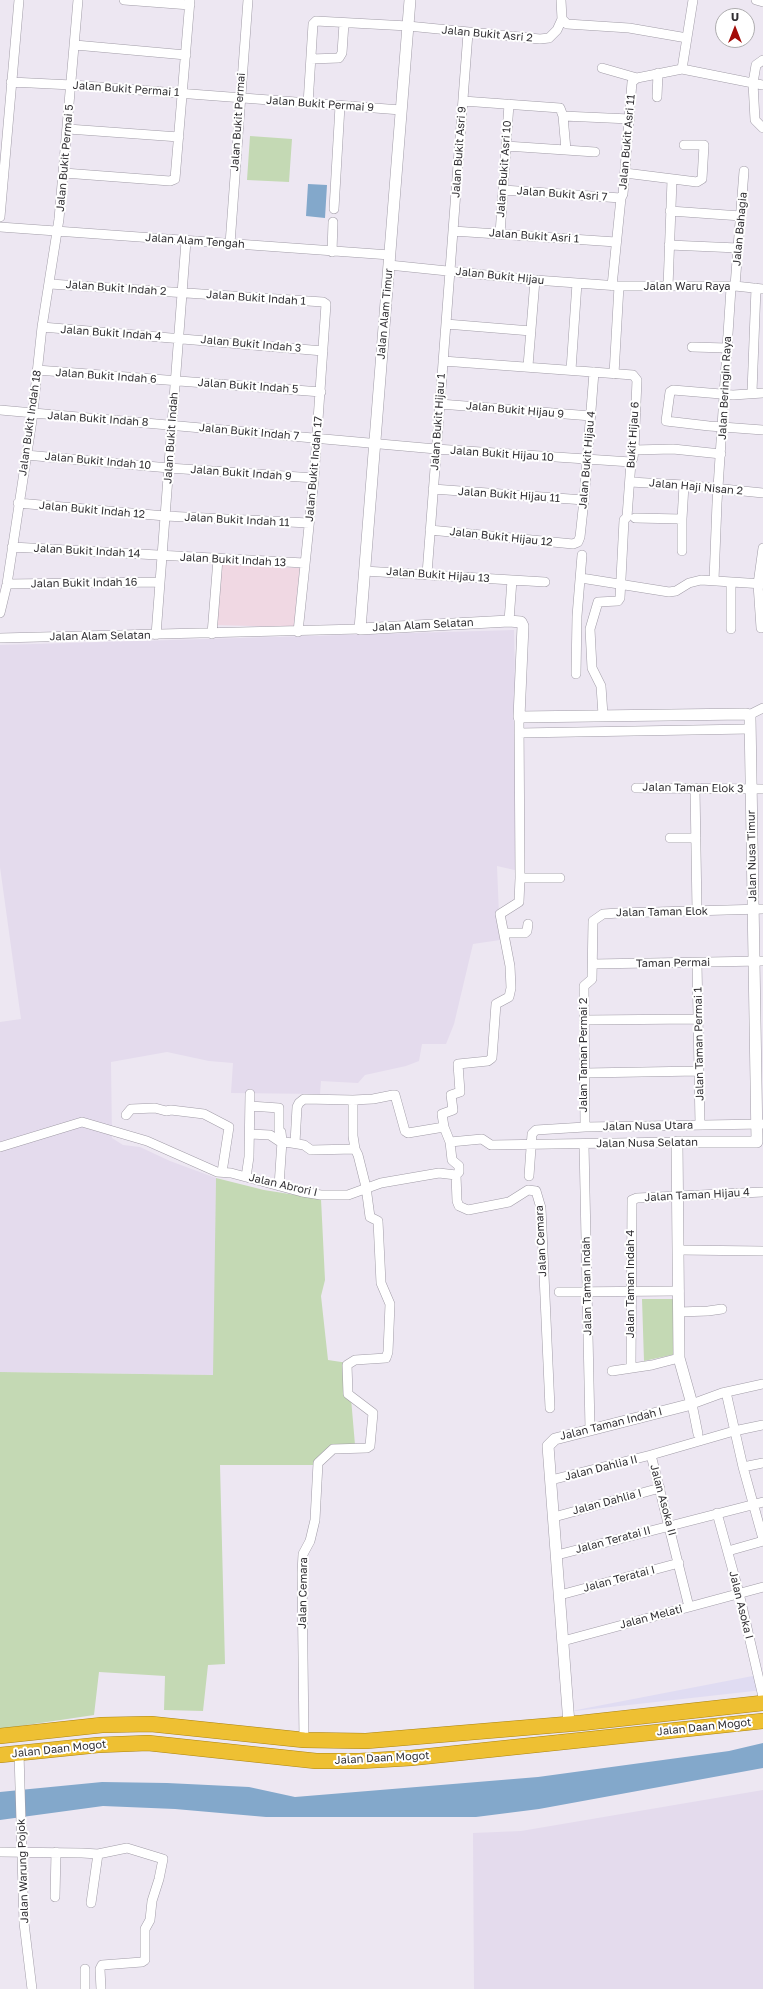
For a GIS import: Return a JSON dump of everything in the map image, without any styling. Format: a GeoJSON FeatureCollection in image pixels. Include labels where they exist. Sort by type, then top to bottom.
{"type":"FeatureCollection","features":[{"type":"Feature","properties":{"kind":"highway","name":"Jalan Daan Mogot"},"geometry":{"type":"LineString","coordinates":[[0,1736],[125,1724],[175,1725],[304,1740],[366,1741],[569,1724],[763,1703]]}},
{"type":"Feature","properties":{"kind":"highway","name":"Jalan Daan Mogot"},"geometry":{"type":"LineString","coordinates":[[0,1756],[128,1743],[168,1744],[316,1761],[382,1760],[763,1721]]}},
{"type":"Feature","properties":{"kind":"highway"},"geometry":{"type":"LineString","coordinates":[[220,1750],[224,1749],[229,1742],[227,1733],[224,1730]]}},
{"type":"Feature","properties":{"kind":"highway"},"geometry":{"type":"LineString","coordinates":[[254,1754],[250,1752],[248,1743],[252,1736],[257,1734]]}},
{"type":"Feature","properties":{"kind":"street"},"geometry":{"type":"LineString","coordinates":[[0,217],[2,170],[19,0]]}},
{"type":"Feature","properties":{"kind":"street","name":"Jalan Bukit Permai 5"},"geometry":{"type":"LineString","coordinates":[[58,232],[72,85],[78,0]]}},
{"type":"Feature","properties":{"kind":"street"},"geometry":{"type":"LineString","coordinates":[[64,173],[170,181],[175,179],[190,3],[124,0]]}},
{"type":"Feature","properties":{"kind":"street","name":"Jalan Bukit Permai"},"geometry":{"type":"LineString","coordinates":[[230,244],[248,0]]}},
{"type":"Feature","properties":{"kind":"street","name":"Jalan Alam Timur"},"geometry":{"type":"LineString","coordinates":[[360,629],[410,0]]}},
{"type":"Feature","properties":{"kind":"street"},"geometry":{"type":"LineString","coordinates":[[561,0],[562,19],[567,24],[629,28],[687,38]]}},
{"type":"Feature","properties":{"kind":"street"},"geometry":{"type":"LineString","coordinates":[[682,69],[694,0]]}},
{"type":"Feature","properties":{"kind":"street"},"geometry":{"type":"LineString","coordinates":[[756,0],[763,2]]}},
{"type":"Feature","properties":{"kind":"street","name":"Jalan Bukit Asri 2"},"geometry":{"type":"LineString","coordinates":[[311,58],[313,24],[316,21],[408,26],[520,38],[549,38],[557,30],[562,19]]}},
{"type":"Feature","properties":{"kind":"street"},"geometry":{"type":"LineString","coordinates":[[308,104],[311,58],[339,58],[342,52],[344,23]]}},
{"type":"Feature","properties":{"kind":"street","name":"Jalan Bukit Asri 9"},"geometry":{"type":"LineString","coordinates":[[450,271],[468,33]]}},
{"type":"Feature","properties":{"kind":"street"},"geometry":{"type":"LineString","coordinates":[[75,45],[186,55]]}},
{"type":"Feature","properties":{"kind":"street"},"geometry":{"type":"LineString","coordinates":[[763,60],[756,65],[753,83],[755,120],[763,128]]}},
{"type":"Feature","properties":{"kind":"street"},"geometry":{"type":"LineString","coordinates":[[602,68],[637,78],[682,69],[763,85]]}},
{"type":"Feature","properties":{"kind":"street"},"geometry":{"type":"LineString","coordinates":[[657,98],[658,74]]}},
{"type":"Feature","properties":{"kind":"street","name":"Jalan Bukit Asri 11"},"geometry":{"type":"LineString","coordinates":[[614,374],[616,242],[621,198],[623,194],[632,82],[637,78]]}},
{"type":"Feature","properties":{"kind":"street","name":"Jalan Bukit Permai 1"},"geometry":{"type":"LineString","coordinates":[[11,82],[182,93],[240,99]]}},
{"type":"Feature","properties":{"kind":"street","name":"Jalan Bukit Permai 9"},"geometry":{"type":"LineString","coordinates":[[240,99],[401,110]]}},
{"type":"Feature","properties":{"kind":"street"},"geometry":{"type":"LineString","coordinates":[[463,101],[557,106],[560,108],[563,116],[566,150]]}},
{"type":"Feature","properties":{"kind":"street","name":"Jalan Bukit Asri 10"},"geometry":{"type":"LineString","coordinates":[[500,234],[509,104]]}},
{"type":"Feature","properties":{"kind":"street"},"geometry":{"type":"LineString","coordinates":[[334,209],[340,106]]}},
{"type":"Feature","properties":{"kind":"street"},"geometry":{"type":"LineString","coordinates":[[563,116],[630,119]]}},
{"type":"Feature","properties":{"kind":"street"},"geometry":{"type":"LineString","coordinates":[[68,129],[179,137]]}},
{"type":"Feature","properties":{"kind":"street"},"geometry":{"type":"LineString","coordinates":[[625,173],[697,182],[702,179],[704,145],[684,145]]}},
{"type":"Feature","properties":{"kind":"street"},"geometry":{"type":"LineString","coordinates":[[506,146],[595,152]]}},
{"type":"Feature","properties":{"kind":"street","name":"Jalan Bahagia"},"geometry":{"type":"LineString","coordinates":[[733,287],[738,248],[744,171]]}},
{"type":"Feature","properties":{"kind":"street"},"geometry":{"type":"LineString","coordinates":[[668,287],[672,180]]}},
{"type":"Feature","properties":{"kind":"street","name":"Jalan Bukit Asri 7"},"geometry":{"type":"LineString","coordinates":[[503,190],[621,198]]}},
{"type":"Feature","properties":{"kind":"street"},"geometry":{"type":"LineString","coordinates":[[670,210],[741,216]]}},
{"type":"Feature","properties":{"kind":"street"},"geometry":{"type":"LineString","coordinates":[[332,252],[334,222]]}},
{"type":"Feature","properties":{"kind":"street","name":"Jalan Alam Tengah"},"geometry":{"type":"LineString","coordinates":[[0,227],[332,252],[389,260]]}},
{"type":"Feature","properties":{"kind":"street","name":"Jalan Bukit Asri 1"},"geometry":{"type":"LineString","coordinates":[[453,231],[616,242]]}},
{"type":"Feature","properties":{"kind":"street","name":"Jalan Bukit Indah 18"},"geometry":{"type":"LineString","coordinates":[[0,613],[7,584],[32,414],[42,327],[58,232]]}},
{"type":"Feature","properties":{"kind":"street","name":"Jalan Bukit Indah"},"geometry":{"type":"LineString","coordinates":[[156,635],[186,241]]}},
{"type":"Feature","properties":{"kind":"street"},"geometry":{"type":"LineString","coordinates":[[669,245],[738,248]]}},
{"type":"Feature","properties":{"kind":"street","name":"Jalan Bukit Hijau"},"geometry":{"type":"LineString","coordinates":[[389,260],[450,271],[535,280],[615,286]]}},
{"type":"Feature","properties":{"kind":"street","name":"Jalan Bukit Hijau 1"},"geometry":{"type":"LineString","coordinates":[[426,574],[450,271]]}},
{"type":"Feature","properties":{"kind":"street"},"geometry":{"type":"LineString","coordinates":[[528,366],[535,280]]}},
{"type":"Feature","properties":{"kind":"street"},"geometry":{"type":"LineString","coordinates":[[572,370],[577,283]]}},
{"type":"Feature","properties":{"kind":"street","name":"Jalan Bukit Indah 2"},"geometry":{"type":"LineString","coordinates":[[50,284],[182,292]]}},
{"type":"Feature","properties":{"kind":"street","name":"Jalan Waru Raya"},"geometry":{"type":"LineString","coordinates":[[615,286],[760,288]]}},
{"type":"Feature","properties":{"kind":"street","name":"Jalan Beringin Raya"},"geometry":{"type":"LineString","coordinates":[[714,580],[726,348],[733,287]]}},
{"type":"Feature","properties":{"kind":"street"},"geometry":{"type":"LineString","coordinates":[[752,392],[758,365],[760,288]]}},
{"type":"Feature","properties":{"kind":"street","name":"Jalan Bukit Indah 1"},"geometry":{"type":"LineString","coordinates":[[182,292],[323,302],[327,307]]}},
{"type":"Feature","properties":{"kind":"street","name":"Jalan Bukit Indah 17"},"geometry":{"type":"LineString","coordinates":[[298,632],[314,478],[327,307]]}},
{"type":"Feature","properties":{"kind":"street"},"geometry":{"type":"LineString","coordinates":[[446,324],[531,331]]}},
{"type":"Feature","properties":{"kind":"street","name":"Jalan Bukit Indah 4"},"geometry":{"type":"LineString","coordinates":[[42,327],[179,338]]}},
{"type":"Feature","properties":{"kind":"street","name":"Jalan Bukit Indah 3"},"geometry":{"type":"LineString","coordinates":[[179,338],[324,350]]}},
{"type":"Feature","properties":{"kind":"street"},"geometry":{"type":"LineString","coordinates":[[692,347],[726,348]]}},
{"type":"Feature","properties":{"kind":"street","name":"Bukit Hijau 6"},"geometry":{"type":"LineString","coordinates":[[443,361],[528,366],[633,375],[637,380],[634,450],[633,458],[630,462],[631,517],[624,520],[620,598],[618,601],[598,602],[590,629],[592,668],[601,686],[603,715]]}},
{"type":"Feature","properties":{"kind":"street","name":"Jalan Bukit Indah 6"},"geometry":{"type":"LineString","coordinates":[[37,370],[176,381]]}},
{"type":"Feature","properties":{"kind":"street","name":"Jalan Bukit Hijau 4"},"geometry":{"type":"LineString","coordinates":[[573,544],[578,542],[580,537],[588,461],[594,372]]}},
{"type":"Feature","properties":{"kind":"street","name":"Jalan Bukit Indah 5"},"geometry":{"type":"LineString","coordinates":[[176,381],[320,392]]}},
{"type":"Feature","properties":{"kind":"street"},"geometry":{"type":"LineString","coordinates":[[763,393],[752,392],[748,395],[673,390],[670,392],[666,421],[763,430]]}},
{"type":"Feature","properties":{"kind":"street","name":"Jalan Bukit Hijau 9"},"geometry":{"type":"LineString","coordinates":[[440,404],[591,416]]}},
{"type":"Feature","properties":{"kind":"street","name":"Jalan Bukit Indah 8"},"geometry":{"type":"LineString","coordinates":[[0,410],[32,414],[172,425]]}},
{"type":"Feature","properties":{"kind":"street","name":"Jalan Bukit Indah 7"},"geometry":{"type":"LineString","coordinates":[[172,425],[374,443]]}},
{"type":"Feature","properties":{"kind":"street","name":"Jalan Bukit Hijau 10"},"geometry":{"type":"LineString","coordinates":[[374,443],[588,461],[630,462]]}},
{"type":"Feature","properties":{"kind":"street"},"geometry":{"type":"LineString","coordinates":[[634,450],[673,449],[721,454]]}},
{"type":"Feature","properties":{"kind":"street","name":"Jalan Bukit Indah 10"},"geometry":{"type":"LineString","coordinates":[[26,455],[169,468]]}},
{"type":"Feature","properties":{"kind":"street","name":"Jalan Bukit Indah 9"},"geometry":{"type":"LineString","coordinates":[[169,468],[314,478]]}},
{"type":"Feature","properties":{"kind":"street","name":"Jalan Haji Nisan 2"},"geometry":{"type":"LineString","coordinates":[[630,482],[684,485],[763,493]]}},
{"type":"Feature","properties":{"kind":"street"},"geometry":{"type":"LineString","coordinates":[[682,551],[684,485]]}},
{"type":"Feature","properties":{"kind":"street","name":"Jalan Bukit Hijau 11"},"geometry":{"type":"LineString","coordinates":[[433,489],[584,500]]}},
{"type":"Feature","properties":{"kind":"street","name":"Jalan Bukit Indah 12"},"geometry":{"type":"LineString","coordinates":[[18,503],[165,516]]}},
{"type":"Feature","properties":{"kind":"street","name":"Jalan Bukit Indah 11"},"geometry":{"type":"LineString","coordinates":[[165,516],[309,523]]}},
{"type":"Feature","properties":{"kind":"street"},"geometry":{"type":"LineString","coordinates":[[631,517],[682,519]]}},
{"type":"Feature","properties":{"kind":"street","name":"Jalan Bukit Hijau 12"},"geometry":{"type":"LineString","coordinates":[[430,530],[573,544]]}},
{"type":"Feature","properties":{"kind":"street","name":"Jalan Bukit Indah 14"},"geometry":{"type":"LineString","coordinates":[[12,547],[162,556]]}},
{"type":"Feature","properties":{"kind":"street"},"geometry":{"type":"LineString","coordinates":[[761,628],[763,548]]}},
{"type":"Feature","properties":{"kind":"street"},"geometry":{"type":"LineString","coordinates":[[576,674],[577,616],[582,555]]}},
{"type":"Feature","properties":{"kind":"street","name":"Jalan Bukit Indah 13"},"geometry":{"type":"LineString","coordinates":[[162,556],[304,563]]}},
{"type":"Feature","properties":{"kind":"street"},"geometry":{"type":"LineString","coordinates":[[212,634],[218,559]]}},
{"type":"Feature","properties":{"kind":"street","name":"Jalan Bukit Hijau 13"},"geometry":{"type":"LineString","coordinates":[[364,571],[545,582]]}},
{"type":"Feature","properties":{"kind":"street"},"geometry":{"type":"LineString","coordinates":[[581,578],[669,592],[676,591],[689,583],[701,580],[761,584]]}},
{"type":"Feature","properties":{"kind":"street"},"geometry":{"type":"LineString","coordinates":[[353,1100],[353,1136],[355,1149],[358,1155],[366,1187],[381,1182],[438,1173],[456,1176],[459,1172],[459,1166],[452,1160],[450,1142],[444,1128],[442,1114],[453,1110],[451,1095],[460,1092],[458,1064],[488,1061],[492,1058],[496,1004],[509,997],[510,988],[510,966],[500,914],[519,902],[522,626],[521,622],[509,620],[512,580]]}},
{"type":"Feature","properties":{"kind":"street","name":"Jalan Bukit Indah 16"},"geometry":{"type":"LineString","coordinates":[[7,584],[160,582]]}},
{"type":"Feature","properties":{"kind":"street"},"geometry":{"type":"LineString","coordinates":[[731,583],[731,629]]}},
{"type":"Feature","properties":{"kind":"street","name":"Jalan Alam Selatan"},"geometry":{"type":"LineString","coordinates":[[0,638],[298,632],[509,620]]}},
{"type":"Feature","properties":{"kind":"street"},"geometry":{"type":"LineString","coordinates":[[520,718],[603,715],[749,715],[763,708]]}},
{"type":"Feature","properties":{"kind":"street"},"geometry":{"type":"LineString","coordinates":[[672,715],[673,729]]}},
{"type":"Feature","properties":{"kind":"street","name":"Jalan Nusa Timur"},"geometry":{"type":"LineString","coordinates":[[749,715],[751,789],[758,910],[760,1141]]}},
{"type":"Feature","properties":{"kind":"street"},"geometry":{"type":"LineString","coordinates":[[520,733],[673,729],[750,729]]}},
{"type":"Feature","properties":{"kind":"street","name":"Jalan Taman Elok 3"},"geometry":{"type":"LineString","coordinates":[[636,788],[763,789]]}},
{"type":"Feature","properties":{"kind":"street"},"geometry":{"type":"LineString","coordinates":[[695,788],[697,911]]}},
{"type":"Feature","properties":{"kind":"street"},"geometry":{"type":"LineString","coordinates":[[670,838],[696,838]]}},
{"type":"Feature","properties":{"kind":"street"},"geometry":{"type":"LineString","coordinates":[[520,878],[560,878]]}},
{"type":"Feature","properties":{"kind":"street","name":"Jalan Taman Elok"},"geometry":{"type":"LineString","coordinates":[[593,964],[593,921],[603,914],[758,910]]}},
{"type":"Feature","properties":{"kind":"street"},"geometry":{"type":"LineString","coordinates":[[504,933],[526,933],[528,924]]}},
{"type":"Feature","properties":{"kind":"street","name":"Taman Permai"},"geometry":{"type":"LineString","coordinates":[[593,964],[758,961]]}},
{"type":"Feature","properties":{"kind":"street","name":"Jalan Taman Permai 1"},"geometry":{"type":"LineString","coordinates":[[697,963],[700,1125]]}},
{"type":"Feature","properties":{"kind":"street","name":"Jalan Taman Permai 2"},"geometry":{"type":"LineString","coordinates":[[585,1128],[584,986],[592,979],[593,964]]}},
{"type":"Feature","properties":{"kind":"street"},"geometry":{"type":"LineString","coordinates":[[584,1020],[698,1019]]}},
{"type":"Feature","properties":{"kind":"street"},"geometry":{"type":"LineString","coordinates":[[585,1073],[699,1071]]}},
{"type":"Feature","properties":{"kind":"street"},"geometry":{"type":"LineString","coordinates":[[246,1177],[250,1134],[250,1094]]}},
{"type":"Feature","properties":{"kind":"street"},"geometry":{"type":"LineString","coordinates":[[295,1143],[296,1116],[299,1103],[307,1098],[353,1100],[395,1095],[405,1131],[408,1133],[444,1128]]}},
{"type":"Feature","properties":{"kind":"street"},"geometry":{"type":"LineString","coordinates":[[250,1106],[279,1108],[279,1131],[281,1132],[282,1141],[279,1186]]}},
{"type":"Feature","properties":{"kind":"street"},"geometry":{"type":"LineString","coordinates":[[126,1115],[132,1110],[155,1108],[166,1111],[171,1110],[204,1114],[229,1127],[222,1172]]}},
{"type":"Feature","properties":{"kind":"street","name":"Jalan Abrori I"},"geometry":{"type":"LineString","coordinates":[[0,1147],[82,1122],[147,1141],[222,1172],[279,1186],[320,1195],[348,1194],[366,1187]]}},
{"type":"Feature","properties":{"kind":"street","name":"Jalan Nusa Utara"},"geometry":{"type":"LineString","coordinates":[[531,1145],[533,1132],[585,1128],[760,1124]]}},
{"type":"Feature","properties":{"kind":"street"},"geometry":{"type":"LineString","coordinates":[[250,1134],[270,1135],[282,1141],[304,1145],[311,1150],[355,1149]]}},
{"type":"Feature","properties":{"kind":"street","name":"Jalan Nusa Selatan"},"geometry":{"type":"LineString","coordinates":[[450,1142],[482,1139],[491,1145],[531,1145],[760,1141]]}},
{"type":"Feature","properties":{"kind":"street"},"geometry":{"type":"LineString","coordinates":[[677,1142],[679,1358],[692,1404],[698,1434]]}},
{"type":"Feature","properties":{"kind":"street","name":"Jalan Taman Indah"},"geometry":{"type":"LineString","coordinates":[[584,1144],[590,1429]]}},
{"type":"Feature","properties":{"kind":"street"},"geometry":{"type":"LineString","coordinates":[[529,1176],[531,1145]]}},
{"type":"Feature","properties":{"kind":"street","name":"Jalan Cemara"},"geometry":{"type":"LineString","coordinates":[[456,1176],[458,1201],[460,1206],[468,1210],[509,1202],[528,1190],[536,1191],[541,1208],[550,1408]]}},
{"type":"Feature","properties":{"kind":"street","name":"Jalan Cemara"},"geometry":{"type":"LineString","coordinates":[[304,1740],[302,1560],[303,1554],[310,1540],[314,1520],[318,1463],[333,1449],[367,1448],[371,1443],[373,1413],[348,1394],[347,1365],[355,1360],[386,1358],[388,1352],[390,1304],[381,1283],[378,1221],[370,1217],[366,1187]]}},
{"type":"Feature","properties":{"kind":"street","name":"Jalan Taman Hijau 4"},"geometry":{"type":"LineString","coordinates":[[632,1200],[637,1198],[763,1192]]}},
{"type":"Feature","properties":{"kind":"street","name":"Jalan Taman Indah 4"},"geometry":{"type":"LineString","coordinates":[[631,1368],[632,1200]]}},
{"type":"Feature","properties":{"kind":"street"},"geometry":{"type":"LineString","coordinates":[[679,1250],[763,1251]]}},
{"type":"Feature","properties":{"kind":"street"},"geometry":{"type":"LineString","coordinates":[[559,1292],[679,1291]]}},
{"type":"Feature","properties":{"kind":"street"},"geometry":{"type":"LineString","coordinates":[[679,1312],[722,1309]]}},
{"type":"Feature","properties":{"kind":"street"},"geometry":{"type":"LineString","coordinates":[[612,1371],[679,1358]]}},
{"type":"Feature","properties":{"kind":"street"},"geometry":{"type":"LineString","coordinates":[[692,1404],[726,1392],[763,1384]]}},
{"type":"Feature","properties":{"kind":"street"},"geometry":{"type":"LineString","coordinates":[[726,1392],[734,1431],[763,1540],[728,1551]]}},
{"type":"Feature","properties":{"kind":"street","name":"Jalan Taman Indah I"},"geometry":{"type":"LineString","coordinates":[[569,1724],[548,1446],[555,1439],[692,1404]]}},
{"type":"Feature","properties":{"kind":"street","name":"Jalan Asoka II"},"geometry":{"type":"LineString","coordinates":[[689,1607],[670,1524],[651,1455],[734,1431],[763,1425]]}},
{"type":"Feature","properties":{"kind":"street","name":"Jalan Dahlia II"},"geometry":{"type":"LineString","coordinates":[[551,1480],[651,1455]]}},
{"type":"Feature","properties":{"kind":"street"},"geometry":{"type":"LineString","coordinates":[[743,1467],[763,1463]]}},
{"type":"Feature","properties":{"kind":"street","name":"Jalan Dahlia I"},"geometry":{"type":"LineString","coordinates":[[554,1517],[660,1488]]}},
{"type":"Feature","properties":{"kind":"street"},"geometry":{"type":"LineString","coordinates":[[670,1524],[763,1502]]}},
{"type":"Feature","properties":{"kind":"street","name":"Jalan Asoka I"},"geometry":{"type":"LineString","coordinates":[[717,1512],[739,1593],[763,1697]]}},
{"type":"Feature","properties":{"kind":"street","name":"Jalan Teratai II"},"geometry":{"type":"LineString","coordinates":[[557,1555],[670,1524]]}},
{"type":"Feature","properties":{"kind":"street","name":"Jalan Teratai I"},"geometry":{"type":"LineString","coordinates":[[560,1595],[679,1563]]}},
{"type":"Feature","properties":{"kind":"street","name":"Jalan Melati"},"geometry":{"type":"LineString","coordinates":[[563,1641],[763,1587]]}},
{"type":"Feature","properties":{"kind":"street","name":"Jalan Warung Pojok"},"geometry":{"type":"LineString","coordinates":[[19,1753],[24,1923],[32,1989]]}},
{"type":"Feature","properties":{"kind":"street"},"geometry":{"type":"LineString","coordinates":[[0,1852],[98,1854],[127,1848],[162,1859],[150,1920],[145,1929],[145,1960],[142,1962],[102,1965],[101,1989]]}},
{"type":"Feature","properties":{"kind":"street"},"geometry":{"type":"LineString","coordinates":[[55,1897],[56,1852]]}},
{"type":"Feature","properties":{"kind":"street"},"geometry":{"type":"LineString","coordinates":[[91,1903],[98,1854]]}},
{"type":"Feature","properties":{"kind":"street"},"geometry":{"type":"LineString","coordinates":[[85,1969],[85,1989]]}},
{"type":"Feature","properties":{"kind":"shaded area"},"geometry":{"type":"Polygon","coordinates":[[[218,564],[300,568],[294,627],[213,625],[218,564]]]}},
{"type":"Feature","properties":{"kind":"shaded area"},"geometry":{"type":"Polygon","coordinates":[[[514,630],[519,871],[497,866],[500,940],[473,944],[454,1024],[446,1044],[422,1044],[419,1061],[406,1066],[365,1075],[358,1083],[321,1081],[320,1094],[231,1093],[233,1063],[209,1061],[167,1052],[111,1062],[112,1138],[123,1145],[140,1147],[170,1161],[216,1178],[214,1375],[0,1372],[0,1022],[21,1019],[0,867],[0,645],[514,630]]]}},
{"type":"Feature","properties":{"kind":"shaded area"},"geometry":{"type":"Polygon","coordinates":[[[763,1674],[763,1690],[566,1712],[763,1674]]]}},
{"type":"Feature","properties":{"kind":"shaded area"},"geometry":{"type":"Polygon","coordinates":[[[763,1790],[763,1989],[474,1989],[473,1833],[521,1831],[763,1790]]]}},
{"type":"Feature","properties":{"kind":"green space"},"geometry":{"type":"Polygon","coordinates":[[[250,136],[292,139],[289,182],[247,180],[250,136]]]}},
{"type":"Feature","properties":{"kind":"green space"},"geometry":{"type":"Polygon","coordinates":[[[216,1178],[264,1190],[321,1199],[325,1280],[321,1296],[328,1360],[348,1363],[355,1445],[330,1448],[314,1465],[220,1465],[225,1664],[208,1665],[203,1711],[164,1710],[165,1676],[99,1672],[94,1715],[0,1729],[0,1372],[213,1375],[216,1178]]]}},
{"type":"Feature","properties":{"kind":"green space"},"geometry":{"type":"Polygon","coordinates":[[[642,1299],[675,1299],[676,1354],[644,1361],[642,1299]]]}},
{"type":"Feature","properties":{"kind":"water"},"geometry":{"type":"Polygon","coordinates":[[[308,184],[327,185],[325,218],[306,216],[308,184]]]}},
{"type":"Feature","properties":{"kind":"water"},"geometry":{"type":"Polygon","coordinates":[[[763,1743],[763,1768],[539,1809],[476,1817],[266,1817],[175,1809],[103,1806],[0,1820],[0,1792],[102,1782],[167,1783],[249,1787],[295,1797],[538,1777],[729,1751],[763,1743]]]}}]}
